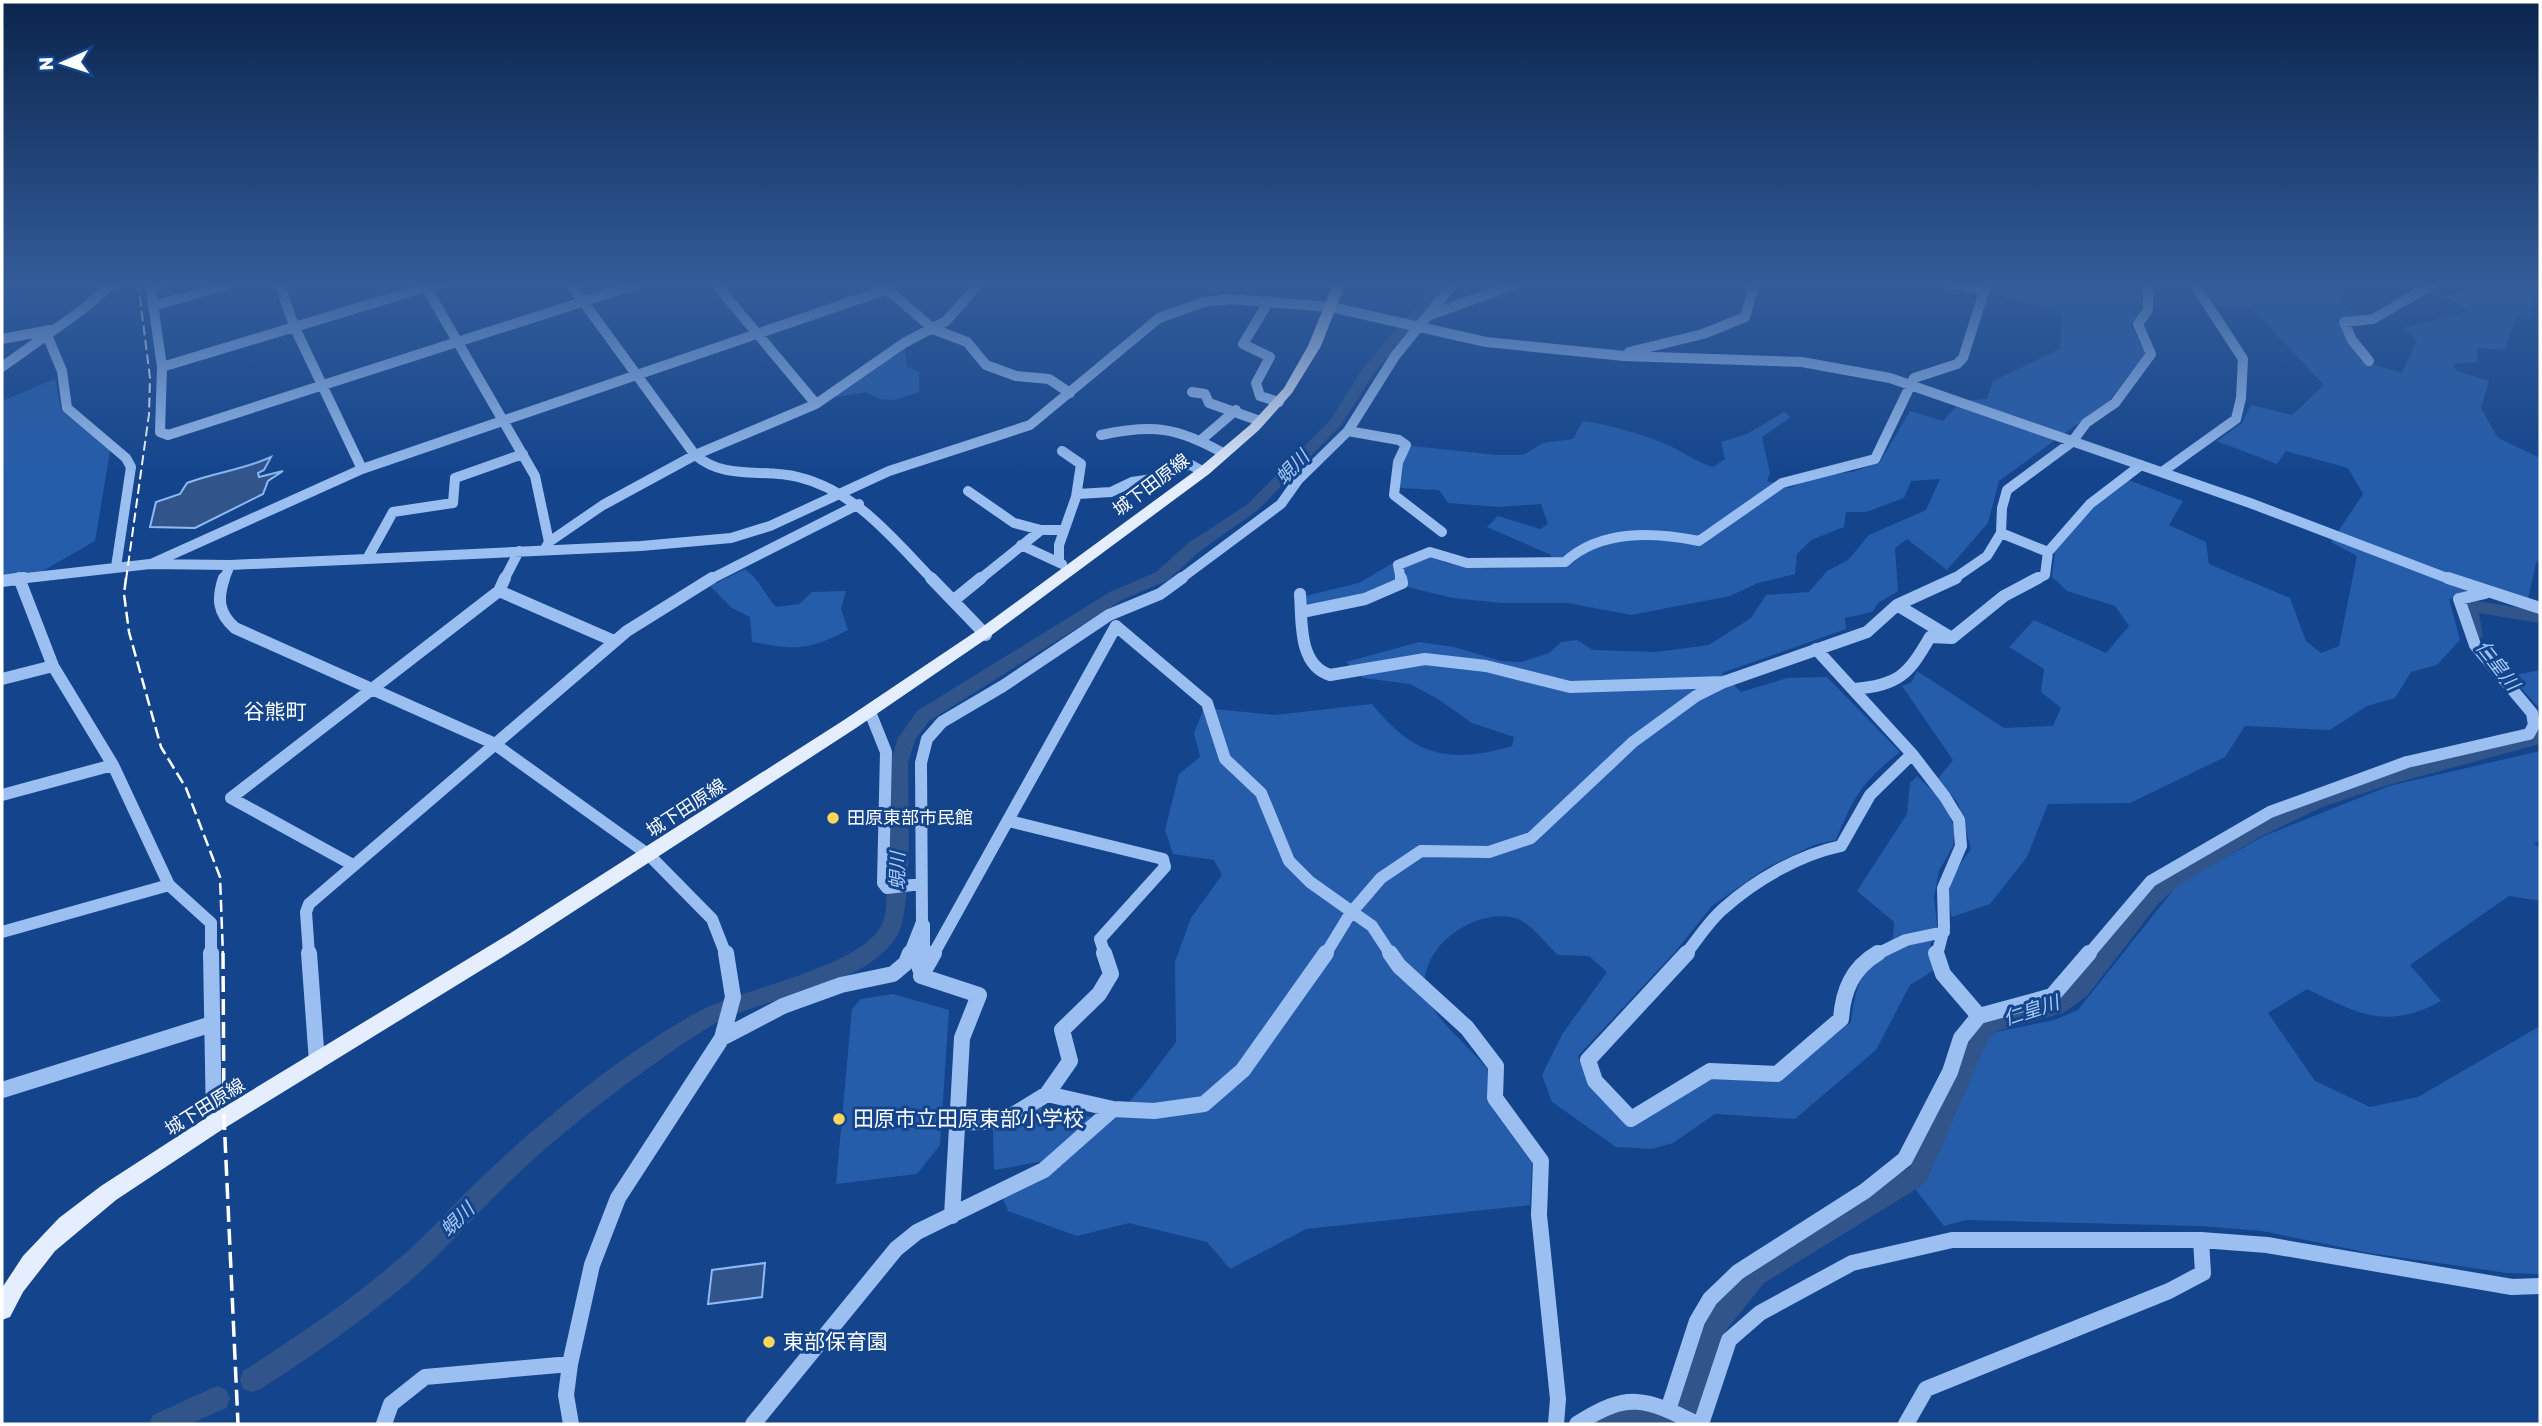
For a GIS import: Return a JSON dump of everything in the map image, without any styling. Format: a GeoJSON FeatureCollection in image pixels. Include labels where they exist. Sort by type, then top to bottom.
{"type":"FeatureCollection","features":[{"type":"Feature","properties":{"kind":"main road","name":"城下田原線"},"geometry":{"type":"LineString","coordinates":[[2,1310],[8,1283],[43,1246],[88,1206],[214,1123],[649,855],[986,635],[1065,566],[1202,471],[1260,421],[1279,402],[1312,349]]}},
{"type":"Feature","properties":{"kind":"street"},"geometry":{"type":"LineString","coordinates":[[2,367],[28,349]]}},
{"type":"Feature","properties":{"kind":"street"},"geometry":{"type":"LineString","coordinates":[[56,349],[67,408],[126,458],[131,467],[116,568]]}},
{"type":"Feature","properties":{"kind":"street"},"geometry":{"type":"LineString","coordinates":[[159,349],[162,367],[160,432],[168,435],[437,349]]}},
{"type":"Feature","properties":{"kind":"street"},"geometry":{"type":"LineString","coordinates":[[162,367],[221,349]]}},
{"type":"Feature","properties":{"kind":"street"},"geometry":{"type":"LineString","coordinates":[[305,349],[362,468]]}},
{"type":"Feature","properties":{"kind":"street"},"geometry":{"type":"LineString","coordinates":[[462,349],[535,477],[547,546]]}},
{"type":"Feature","properties":{"kind":"street"},"geometry":{"type":"LineString","coordinates":[[616,349],[695,455],[709,467],[726,472],[798,477],[859,504],[986,635]]}},
{"type":"Feature","properties":{"kind":"street"},"geometry":{"type":"LineString","coordinates":[[150,564],[362,468],[715,349]]}},
{"type":"Feature","properties":{"kind":"street"},"geometry":{"type":"LineString","coordinates":[[769,349],[816,404]]}},
{"type":"Feature","properties":{"kind":"street"},"geometry":{"type":"LineString","coordinates":[[547,546],[603,505],[695,455],[816,404],[896,349]]}},
{"type":"Feature","properties":{"kind":"street"},"geometry":{"type":"LineString","coordinates":[[972,349],[986,365],[1016,376],[1049,379],[1070,393]]}},
{"type":"Feature","properties":{"kind":"street"},"geometry":{"type":"LineString","coordinates":[[2,581],[150,564],[230,565],[367,559],[519,551],[547,546],[730,538],[770,526],[889,471],[1030,425],[1122,349]]}},
{"type":"Feature","properties":{"kind":"street"},"geometry":{"type":"LineString","coordinates":[[1253,349],[1270,357],[1256,383],[1260,396],[1279,402]]}},
{"type":"Feature","properties":{"kind":"street"},"geometry":{"type":"LineString","coordinates":[[921,976],[926,947],[922,922],[921,763],[928,739],[942,722],[1003,686],[1046,654],[1109,615],[1160,594],[1272,512],[1298,480],[1348,431],[1400,349]]}},
{"type":"Feature","properties":{"kind":"street"},"geometry":{"type":"LineString","coordinates":[[1551,349],[1624,356],[1837,366],[1911,386],[2162,472],[2486,593],[2540,608]]}},
{"type":"Feature","properties":{"kind":"street"},"geometry":{"type":"LineString","coordinates":[[1624,356],[1642,349]]}},
{"type":"Feature","properties":{"kind":"street"},"geometry":{"type":"LineString","coordinates":[[1302,612],[1366,599],[1402,583],[1398,565],[1430,552],[1467,563],[1564,562],[1571,554],[1622,536],[1671,534],[1699,541],[1782,483],[1791,483],[1817,471],[1850,469],[1875,459],[1914,378],[1957,364],[1963,358],[1966,349]]}},
{"type":"Feature","properties":{"kind":"street"},"geometry":{"type":"LineString","coordinates":[[1047,1094],[1113,1110],[1154,1111],[1203,1104],[1242,1070],[1315,971],[1350,914],[1381,878],[1421,851],[1489,852],[1531,838],[1633,742],[1696,696],[1724,681],[1867,632],[1897,605],[1959,577],[1987,556],[2001,533],[2002,508],[2007,490],[2072,442],[2086,423],[2115,404],[2151,354],[2149,349]]}},
{"type":"Feature","properties":{"kind":"street"},"geometry":{"type":"LineString","coordinates":[[2162,472],[2236,419],[2241,398],[2243,359],[2236,349]]}},
{"type":"Feature","properties":{"kind":"street"},"geometry":{"type":"LineString","coordinates":[[2360,349],[2370,361]]}},
{"type":"Feature","properties":{"kind":"street"},"geometry":{"type":"LineString","coordinates":[[1192,392],[1205,394],[1209,402],[1260,421]]}},
{"type":"Feature","properties":{"kind":"street"},"geometry":{"type":"LineString","coordinates":[[1201,440],[1236,410]]}},
{"type":"Feature","properties":{"kind":"street"},"geometry":{"type":"LineString","coordinates":[[1101,435],[1142,425],[1162,426],[1201,440],[1223,453]]}},
{"type":"Feature","properties":{"kind":"street"},"geometry":{"type":"LineString","coordinates":[[1348,431],[1399,440],[1406,444],[1398,462],[1394,495],[1442,532]]}},
{"type":"Feature","properties":{"kind":"street"},"geometry":{"type":"LineString","coordinates":[[1062,451],[1082,464],[1075,484],[1077,494],[1062,530],[1065,566]]}},
{"type":"Feature","properties":{"kind":"street"},"geometry":{"type":"LineString","coordinates":[[367,559],[393,512],[453,503],[455,478],[523,454]]}},
{"type":"Feature","properties":{"kind":"street"},"geometry":{"type":"LineString","coordinates":[[1854,688],[1885,686],[1908,675],[1930,638],[1952,638],[2004,596],[2045,575],[2048,552],[2073,520],[2121,477],[2141,465]]}},
{"type":"Feature","properties":{"kind":"street"},"geometry":{"type":"LineString","coordinates":[[1077,494],[1111,492],[1132,482],[1165,477],[1182,466],[1191,466],[1202,471]]}},
{"type":"Feature","properties":{"kind":"street"},"geometry":{"type":"LineString","coordinates":[[968,491],[1014,523],[1041,530],[1062,530]]}},
{"type":"Feature","properties":{"kind":"street"},"geometry":{"type":"LineString","coordinates":[[317,1062],[306,912],[309,904],[614,641],[682,595],[859,504]]}},
{"type":"Feature","properties":{"kind":"street"},"geometry":{"type":"LineString","coordinates":[[954,600],[1041,530]]}},
{"type":"Feature","properties":{"kind":"street"},"geometry":{"type":"LineString","coordinates":[[2001,533],[2048,552]]}},
{"type":"Feature","properties":{"kind":"street"},"geometry":{"type":"LineString","coordinates":[[1021,545],[1065,566]]}},
{"type":"Feature","properties":{"kind":"street"},"geometry":{"type":"LineString","coordinates":[[353,865],[231,798],[499,591],[519,551]]}},
{"type":"Feature","properties":{"kind":"street"},"geometry":{"type":"LineString","coordinates":[[230,565],[220,587],[219,606],[228,625],[246,636],[493,743],[649,855],[712,919],[725,946],[732,973],[733,997],[722,1038],[625,1188],[605,1226],[592,1265],[569,1364],[566,1395],[570,1424]]}},
{"type":"Feature","properties":{"kind":"street"},"geometry":{"type":"LineString","coordinates":[[19,578],[53,666],[113,765],[169,885],[211,923],[214,1123]]}},
{"type":"Feature","properties":{"kind":"street"},"geometry":{"type":"LineString","coordinates":[[499,591],[614,641]]}},
{"type":"Feature","properties":{"kind":"street"},"geometry":{"type":"LineString","coordinates":[[1668,1409],[1697,1321],[1710,1299],[1738,1272],[1865,1191],[1905,1159],[1950,1072],[1961,1038],[1979,1016],[2052,996],[2151,881],[2270,812],[2407,762],[2529,734],[2535,719],[2530,709],[2475,645],[2468,630],[2459,599],[2486,593]]}},
{"type":"Feature","properties":{"kind":"street"},"geometry":{"type":"LineString","coordinates":[[1300,594],[1300,625],[1313,667],[1324,674],[1339,675],[1394,662],[1424,659],[1495,668],[1532,681],[1571,688],[1694,680],[1724,681]]}},
{"type":"Feature","properties":{"kind":"street"},"geometry":{"type":"LineString","coordinates":[[1897,605],[1952,638]]}},
{"type":"Feature","properties":{"kind":"street"},"geometry":{"type":"LineString","coordinates":[[921,976],[1116,626],[1207,703],[1218,745],[1225,759],[1261,793],[1280,845],[1289,861],[1350,914],[1372,926],[1399,966],[1467,1028],[1496,1066],[1495,1098],[1541,1161],[1539,1215],[1558,1399],[1556,1424]]}},
{"type":"Feature","properties":{"kind":"street"},"geometry":{"type":"LineString","coordinates":[[1816,649],[1912,754],[1921,770],[1950,803],[1962,830],[1961,848],[1946,873],[1940,899],[1944,932],[1936,953],[1943,974],[1979,1016]]}},
{"type":"Feature","properties":{"kind":"street"},"geometry":{"type":"LineString","coordinates":[[2,679],[53,666]]}},
{"type":"Feature","properties":{"kind":"street"},"geometry":{"type":"LineString","coordinates":[[870,712],[886,752],[883,883],[887,888],[921,884]]}},
{"type":"Feature","properties":{"kind":"street"},"geometry":{"type":"LineString","coordinates":[[1912,754],[1872,789],[1858,807],[1841,846],[1822,850],[1773,873],[1722,909],[1685,955],[1588,1060],[1595,1081],[1631,1119],[1710,1071],[1777,1074],[1841,1019],[1840,1008],[1848,977],[1864,960],[1923,934],[1944,932]]}},
{"type":"Feature","properties":{"kind":"street"},"geometry":{"type":"LineString","coordinates":[[2,794],[113,765]]}},
{"type":"Feature","properties":{"kind":"street"},"geometry":{"type":"LineString","coordinates":[[956,1123],[1003,1121],[1047,1094],[1070,1061],[1062,1030],[1099,994],[1111,974],[1100,939],[1165,867],[1163,859],[1009,821]]}},
{"type":"Feature","properties":{"kind":"street"},"geometry":{"type":"LineString","coordinates":[[2,932],[169,885]]}},
{"type":"Feature","properties":{"kind":"street"},"geometry":{"type":"LineString","coordinates":[[722,1038],[783,1006],[841,985],[893,974],[906,963],[922,922]]}},
{"type":"Feature","properties":{"kind":"street"},"geometry":{"type":"LineString","coordinates":[[921,976],[979,995],[962,1038],[945,1219]]}},
{"type":"Feature","properties":{"kind":"street"},"geometry":{"type":"LineString","coordinates":[[2,1090],[212,1024]]}},
{"type":"Feature","properties":{"kind":"street"},"geometry":{"type":"LineString","coordinates":[[752,1424],[896,1249],[917,1232],[1044,1170],[1113,1110]]}},
{"type":"Feature","properties":{"kind":"street"},"geometry":{"type":"LineString","coordinates":[[1577,1424],[1618,1399],[1640,1399],[1699,1424],[1729,1339],[1760,1313],[1852,1264],[1951,1240],[2201,1240],[2267,1245],[2512,1287],[2540,1286]]}},
{"type":"Feature","properties":{"kind":"street"},"geometry":{"type":"LineString","coordinates":[[1906,1424],[1926,1389],[2169,1291],[2203,1273],[2201,1240]]}},
{"type":"Feature","properties":{"kind":"street"},"geometry":{"type":"LineString","coordinates":[[384,1424],[391,1404],[425,1377],[569,1364]]}},
{"type":"Feature","properties":{"kind":"shaded area"},"geometry":{"type":"Polygon","coordinates":[[[903,349],[905,349],[906,366],[919,372],[919,392],[894,400],[880,399],[866,392],[831,398],[903,349]]]}},
{"type":"Feature","properties":{"kind":"shaded area"},"geometry":{"type":"Polygon","coordinates":[[[2060,349],[2143,349],[2145,353],[2109,401],[1999,481],[1988,523],[1947,570],[1907,539],[1895,548],[1898,591],[1878,603],[1872,612],[1845,618],[1846,629],[1722,673],[1741,692],[1787,678],[1827,677],[1900,752],[1876,772],[1860,791],[1836,840],[1814,845],[1766,868],[1712,906],[1675,952],[1578,1056],[1590,1087],[1633,1127],[1714,1078],[1777,1081],[1851,1022],[1859,985],[1868,967],[1893,938],[1894,922],[1857,891],[1907,814],[1910,783],[1917,776],[1944,802],[1955,830],[1953,846],[1939,871],[1934,897],[1937,926],[1928,952],[1936,969],[1910,985],[1876,1050],[1795,1119],[1715,1114],[1673,1143],[1651,1149],[1616,1147],[1552,1102],[1542,1075],[1563,1033],[1607,972],[1589,956],[1558,955],[1523,922],[1501,916],[1464,926],[1448,937],[1427,968],[1425,985],[1434,1010],[1487,1068],[1487,1101],[1532,1163],[1530,1205],[1306,1229],[1230,1269],[1207,1242],[1129,1223],[1077,1236],[1008,1211],[1003,1199],[1054,1170],[1039,1162],[994,1170],[993,1131],[1017,1125],[1041,1107],[1112,1121],[1176,1042],[1175,962],[1191,918],[1222,875],[1214,860],[1173,854],[1165,830],[1179,774],[1200,757],[1194,733],[1204,708],[1275,715],[1372,704],[1402,735],[1433,751],[1469,755],[1512,746],[1514,737],[1472,723],[1438,699],[1410,684],[1363,678],[1346,662],[1419,642],[1454,647],[1501,661],[1521,662],[1549,653],[1561,642],[1577,640],[1593,650],[1656,652],[1709,645],[1751,618],[1766,595],[1809,592],[1827,571],[1848,560],[1869,535],[1926,510],[1940,479],[1911,481],[1904,498],[1866,512],[1846,512],[1844,527],[1811,540],[1797,554],[1795,574],[1758,583],[1730,596],[1631,615],[1568,603],[1501,603],[1453,598],[1407,587],[1403,580],[1364,596],[1302,608],[1305,596],[1359,583],[1391,564],[1421,552],[1451,564],[1467,567],[1550,567],[1551,555],[1487,527],[1498,516],[1540,529],[1548,524],[1541,504],[1499,507],[1448,503],[1439,490],[1400,488],[1401,463],[1412,446],[1497,455],[1523,455],[1543,443],[1573,439],[1583,421],[1644,436],[1713,467],[1725,459],[1721,442],[1747,434],[1784,412],[1791,417],[1762,437],[1770,473],[1767,481],[1789,488],[1820,475],[1852,472],[1880,462],[1910,411],[1943,421],[1961,401],[1987,399],[1993,381],[2060,349]]]}},
{"type":"Feature","properties":{"kind":"shaded area"},"geometry":{"type":"Polygon","coordinates":[[[2290,349],[2354,349],[2361,361],[2402,373],[2413,349],[2477,349],[2477,362],[2453,364],[2457,371],[2489,381],[2481,408],[2498,438],[2540,458],[2540,559],[2536,563],[2528,599],[2485,593],[2449,599],[2460,640],[2437,665],[2411,672],[2395,698],[2367,706],[2330,730],[2245,726],[2225,757],[2130,803],[2048,804],[2027,857],[1990,904],[1952,917],[1949,897],[1952,881],[1971,849],[1958,803],[1938,779],[1953,760],[1902,686],[1912,682],[1917,671],[2004,728],[2053,726],[2061,708],[2041,692],[2044,669],[2009,647],[2034,620],[2106,653],[2129,626],[2115,606],[2067,591],[2052,577],[2055,551],[2078,522],[2126,479],[2183,501],[2169,525],[2206,542],[2209,564],[2290,598],[2306,641],[2321,653],[2339,646],[2357,556],[2331,542],[2363,494],[2348,468],[2286,451],[2277,464],[2217,441],[2242,423],[2251,405],[2292,415],[2324,385],[2290,349]]]}},
{"type":"Feature","properties":{"kind":"shaded area"},"geometry":{"type":"Polygon","coordinates":[[[55,379],[61,410],[110,451],[95,541],[41,572],[2,576],[2,401],[55,379]]]}},
{"type":"Feature","properties":{"kind":"shaded area"},"geometry":{"type":"Polygon","coordinates":[[[271,457],[264,470],[258,473],[259,477],[283,471],[268,481],[263,494],[195,528],[150,527],[156,502],[180,494],[187,483],[271,457]]]}},
{"type":"Feature","properties":{"kind":"shaded area"},"geometry":{"type":"Polygon","coordinates":[[[745,569],[776,607],[799,604],[812,592],[846,591],[841,609],[848,630],[822,642],[802,647],[752,642],[750,617],[732,608],[710,586],[745,569]]]}},
{"type":"Feature","properties":{"kind":"shaded area"},"geometry":{"type":"Polygon","coordinates":[[[2540,670],[2540,709],[2510,676],[2540,670]]]}},
{"type":"Feature","properties":{"kind":"shaded area"},"geometry":{"type":"Polygon","coordinates":[[[2540,751],[2540,841],[2534,843],[2540,849],[2540,901],[2509,896],[2410,965],[2441,1001],[2422,1010],[2388,1017],[2357,1011],[2307,989],[2268,1013],[2315,1081],[2370,1107],[2418,1097],[2540,1026],[2540,1274],[2507,1273],[2370,1253],[2262,1231],[2200,1226],[1966,1220],[1944,1226],[1916,1190],[1991,1033],[2054,1020],[2078,1010],[2178,884],[2264,836],[2389,786],[2540,751]]]}},
{"type":"Feature","properties":{"kind":"shaded area"},"geometry":{"type":"Polygon","coordinates":[[[893,994],[949,1010],[940,1145],[917,1174],[836,1184],[852,1009],[861,999],[893,994]]]}},
{"type":"Feature","properties":{"kind":"shaded area"},"geometry":{"type":"Polygon","coordinates":[[[765,1263],[762,1297],[708,1304],[712,1270],[765,1263]]]}},
{"type":"Feature","properties":{"kind":"waterway","name":"蜆川"},"geometry":{"type":"LineString","coordinates":[[252,1380],[398,1275],[542,1138],[647,1056],[702,1020],[748,1000],[833,971],[857,960],[877,946],[890,930],[896,909],[899,763],[907,738],[923,716],[1116,596],[1162,576],[1194,547],[1253,507],[1336,422],[1368,371],[1387,349]]}},
{"type":"Feature","properties":{"kind":"waterway"},"geometry":{"type":"LineString","coordinates":[[2475,636],[2470,606],[2540,617]]}},
{"type":"Feature","properties":{"kind":"waterway","name":"仁皇川"},"geometry":{"type":"LineString","coordinates":[[1687,1406],[1717,1322],[1756,1275],[1918,1175],[1980,1033],[1991,1023],[2056,1007],[2080,990],[2151,898],[2172,879],[2253,832],[2315,802],[2387,778],[2540,737]]}},
{"type":"Feature","properties":{"kind":"waterway","name":"蜆川"},"geometry":{"type":"LineString","coordinates":[[162,1424],[217,1399]]}},
{"type":"Feature","properties":{"kind":"waterway","name":"仁皇川"},"geometry":{"type":"LineString","coordinates":[[1600,1424],[1610,1417],[1628,1411],[1645,1413],[1674,1424]]}},
{"type":"Feature","properties":{"kind":"railway"},"geometry":{"type":"LineString","coordinates":[[126,580],[149,414],[150,378],[146,349]]}},
{"type":"Feature","properties":{"kind":"railway"},"geometry":{"type":"LineString","coordinates":[[126,578],[124,594],[129,632],[161,747],[186,788],[220,877],[223,955]]}},
{"type":"Feature","properties":{"kind":"railway"},"geometry":{"type":"LineString","coordinates":[[223,953],[224,1117],[238,1424]]}},
{"type":"Feature","properties":{"kind":"place","name":"田原東部市民館"},"geometry":{"type":"Point","coordinates":[833,818]}},
{"type":"Feature","properties":{"kind":"place","name":"田原市立田原東部小学校"},"geometry":{"type":"Point","coordinates":[839,1119]}},
{"type":"Feature","properties":{"kind":"place","name":"東部保育園"},"geometry":{"type":"Point","coordinates":[769,1342]}},
{"type":"Feature","properties":{"kind":"district","name":"谷熊町"},"geometry":{"type":"Point","coordinates":[275,712]}}]}
